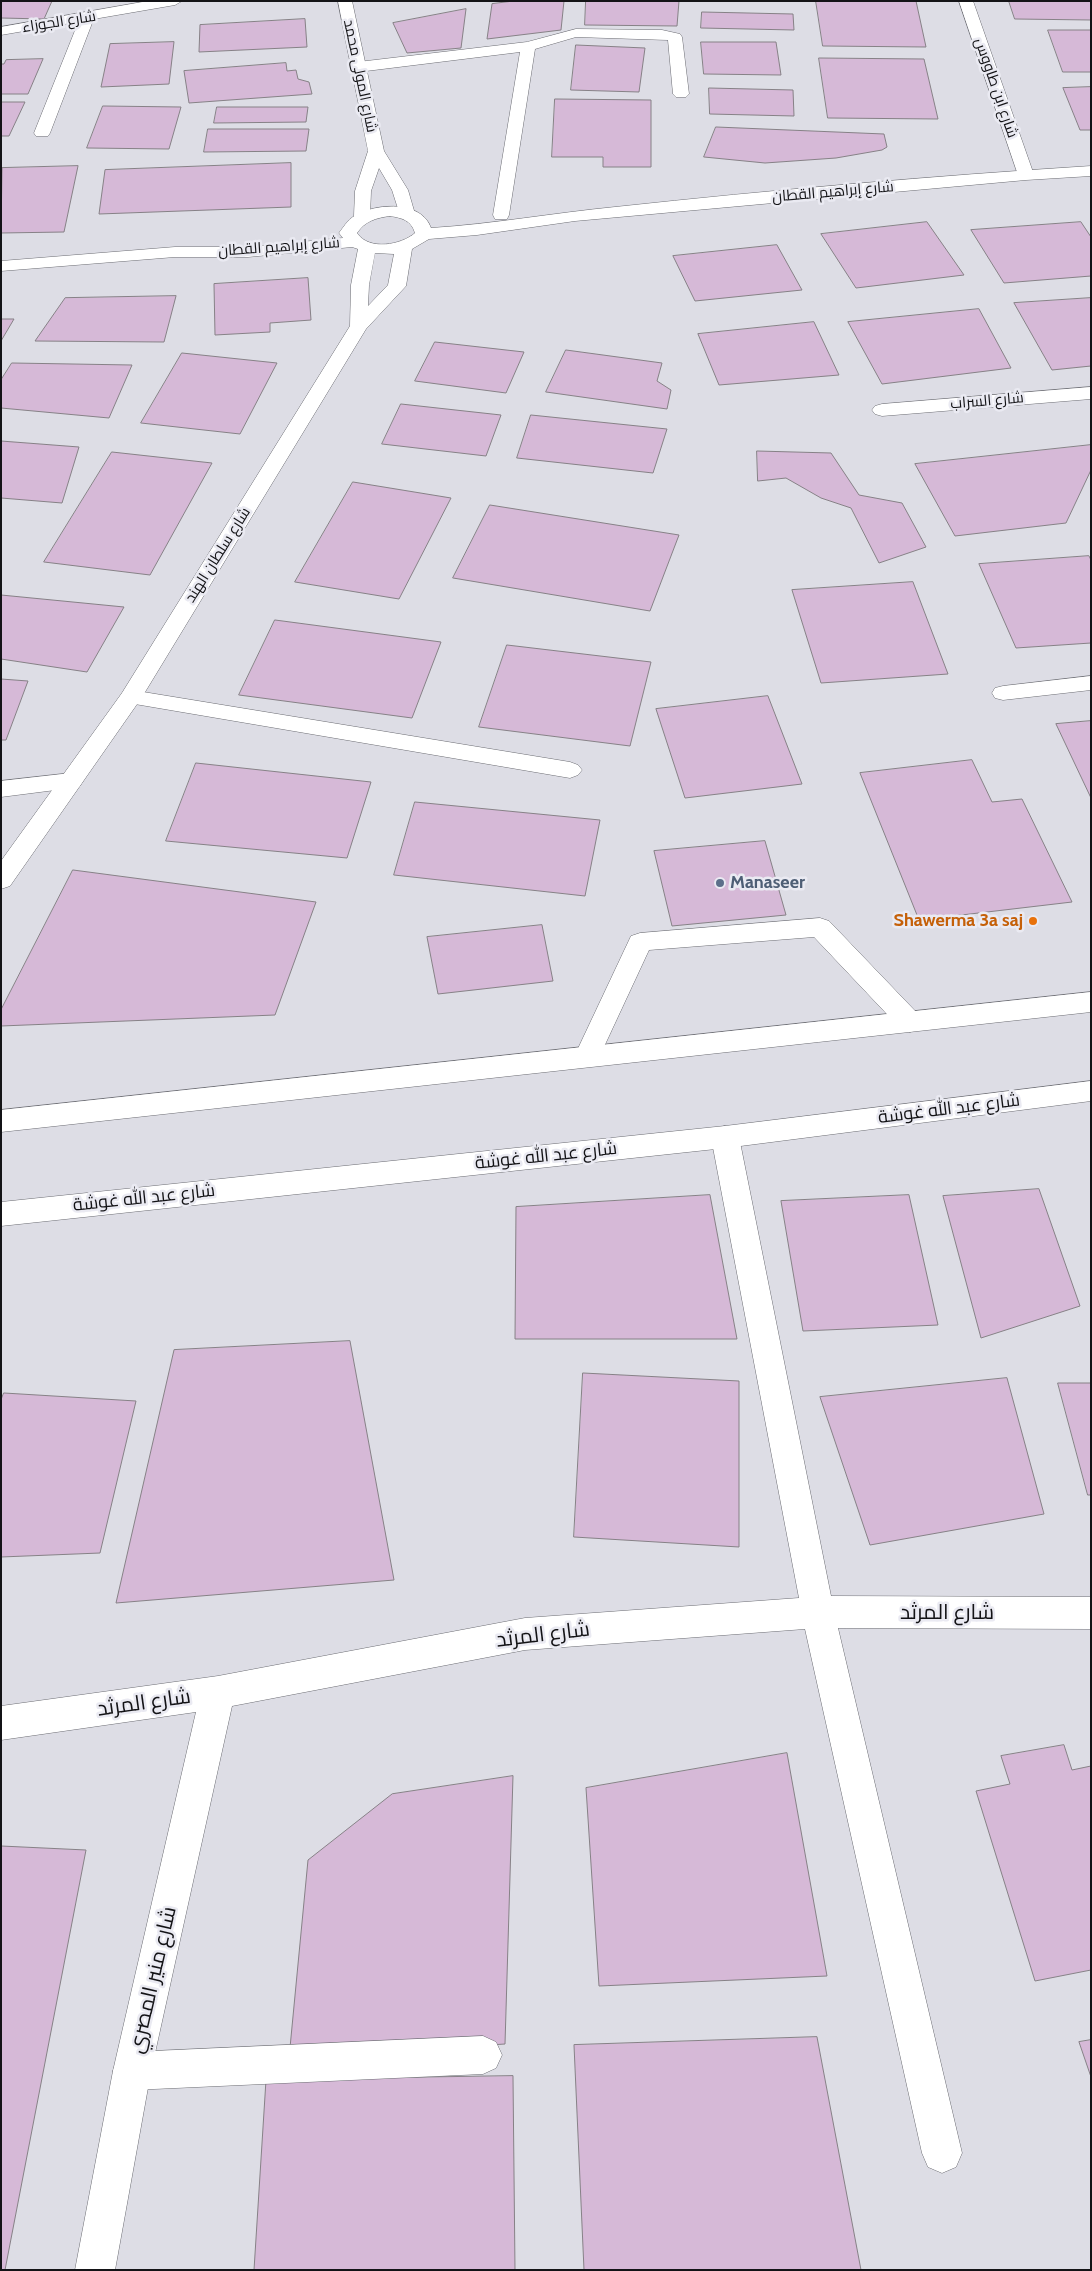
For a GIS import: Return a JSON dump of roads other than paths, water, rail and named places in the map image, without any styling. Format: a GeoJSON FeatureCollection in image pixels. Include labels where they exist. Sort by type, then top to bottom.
{"type":"FeatureCollection","features":[{"type":"Feature","properties":{"kind":"street","name":"شارع الجوزاء"},"geometry":{"type":"LineString","coordinates":[[1,31],[87,18],[175,1]]}},
{"type":"Feature","properties":{"kind":"street","name":"شارع المولى محمد"},"geometry":{"type":"LineString","coordinates":[[345,1],[376,151],[417,222]]}},
{"type":"Feature","properties":{"kind":"street","name":"شارع ابن طاووس"},"geometry":{"type":"LineString","coordinates":[[966,1],[1026,175]]}},
{"type":"Feature","properties":{"kind":"street"},"geometry":{"type":"LineString","coordinates":[[42,133],[87,18]]}},
{"type":"Feature","properties":{"kind":"street"},"geometry":{"type":"LineString","coordinates":[[358,67],[528,46],[576,34],[662,34],[674,37],[681,94]]}},
{"type":"Feature","properties":{"kind":"street"},"geometry":{"type":"LineString","coordinates":[[501,215],[528,46]]}},
{"type":"Feature","properties":{"kind":"street","name":"شارع المولى محمد"},"geometry":{"type":"LineString","coordinates":[[360,244],[348,233],[357,220],[363,191],[376,151]]}},
{"type":"Feature","properties":{"kind":"street","name":"شارع إبراهيم القطان"},"geometry":{"type":"LineString","coordinates":[[333,226],[357,220],[376,212],[417,222],[477,230],[575,216],[1026,175],[1091,171]]}},
{"type":"Feature","properties":{"kind":"street","name":"شارع إبراهيم القطان"},"geometry":{"type":"LineString","coordinates":[[417,222],[501,215],[575,216]]}},
{"type":"Feature","properties":{"kind":"street"},"geometry":{"type":"LineString","coordinates":[[404,247],[417,241],[417,222]]}},
{"type":"Feature","properties":{"kind":"street","name":"شارع إبراهيم القطان"},"geometry":{"type":"LineString","coordinates":[[175,252],[278,232]]}},
{"type":"Feature","properties":{"kind":"street"},"geometry":{"type":"LineString","coordinates":[[359,326],[360,244]]}},
{"type":"Feature","properties":{"kind":"street","name":"شارع إبراهيم القطان"},"geometry":{"type":"LineString","coordinates":[[1,266],[175,252],[248,252],[360,244],[386,249],[404,247]]}},
{"type":"Feature","properties":{"kind":"street","name":"شارع سلطان الهند"},"geometry":{"type":"LineString","coordinates":[[1,880],[130,697],[359,326],[397,286],[404,247]]}},
{"type":"Feature","properties":{"kind":"street","name":"شارع السراب"},"geometry":{"type":"LineString","coordinates":[[882,410],[1091,393]]}},
{"type":"Feature","properties":{"kind":"street"},"geometry":{"type":"LineString","coordinates":[[1003,693],[1091,683]]}},
{"type":"Feature","properties":{"kind":"street"},"geometry":{"type":"LineString","coordinates":[[130,697],[570,770]]}},
{"type":"Feature","properties":{"kind":"street"},"geometry":{"type":"LineString","coordinates":[[1,789],[71,781]]}},
{"type":"Feature","properties":{"kind":"street"},"geometry":{"type":"LineString","coordinates":[[587,1057],[640,942],[820,927],[910,1022]]}},
{"type":"Feature","properties":{"kind":"street"},"geometry":{"type":"LineString","coordinates":[[1,1120],[1091,1002]]}},
{"type":"Feature","properties":{"kind":"street","name":"شارع عبد الله غوشة"},"geometry":{"type":"LineString","coordinates":[[1,1214],[725,1137],[1091,1091]]}},
{"type":"Feature","properties":{"kind":"street"},"geometry":{"type":"LineString","coordinates":[[725,1137],[818,1612],[942,2153]]}},
{"type":"Feature","properties":{"kind":"street","name":"شارع المرثد"},"geometry":{"type":"LineString","coordinates":[[1,1723],[218,1692],[525,1634],[818,1612],[1091,1613]]}},
{"type":"Feature","properties":{"kind":"street","name":"شارع منير المصري"},"geometry":{"type":"LineString","coordinates":[[95,2270],[132,2071],[218,1692]]}},
{"type":"Feature","properties":{"kind":"street"},"geometry":{"type":"LineString","coordinates":[[132,2071],[484,2055]]}},
{"type":"Feature","properties":{"kind":"place","name":"Manaseer"},"geometry":{"type":"Point","coordinates":[720,883]}},
{"type":"Feature","properties":{"kind":"place","name":"Shawerma 3a saj"},"geometry":{"type":"Point","coordinates":[1033,921]}}]}
